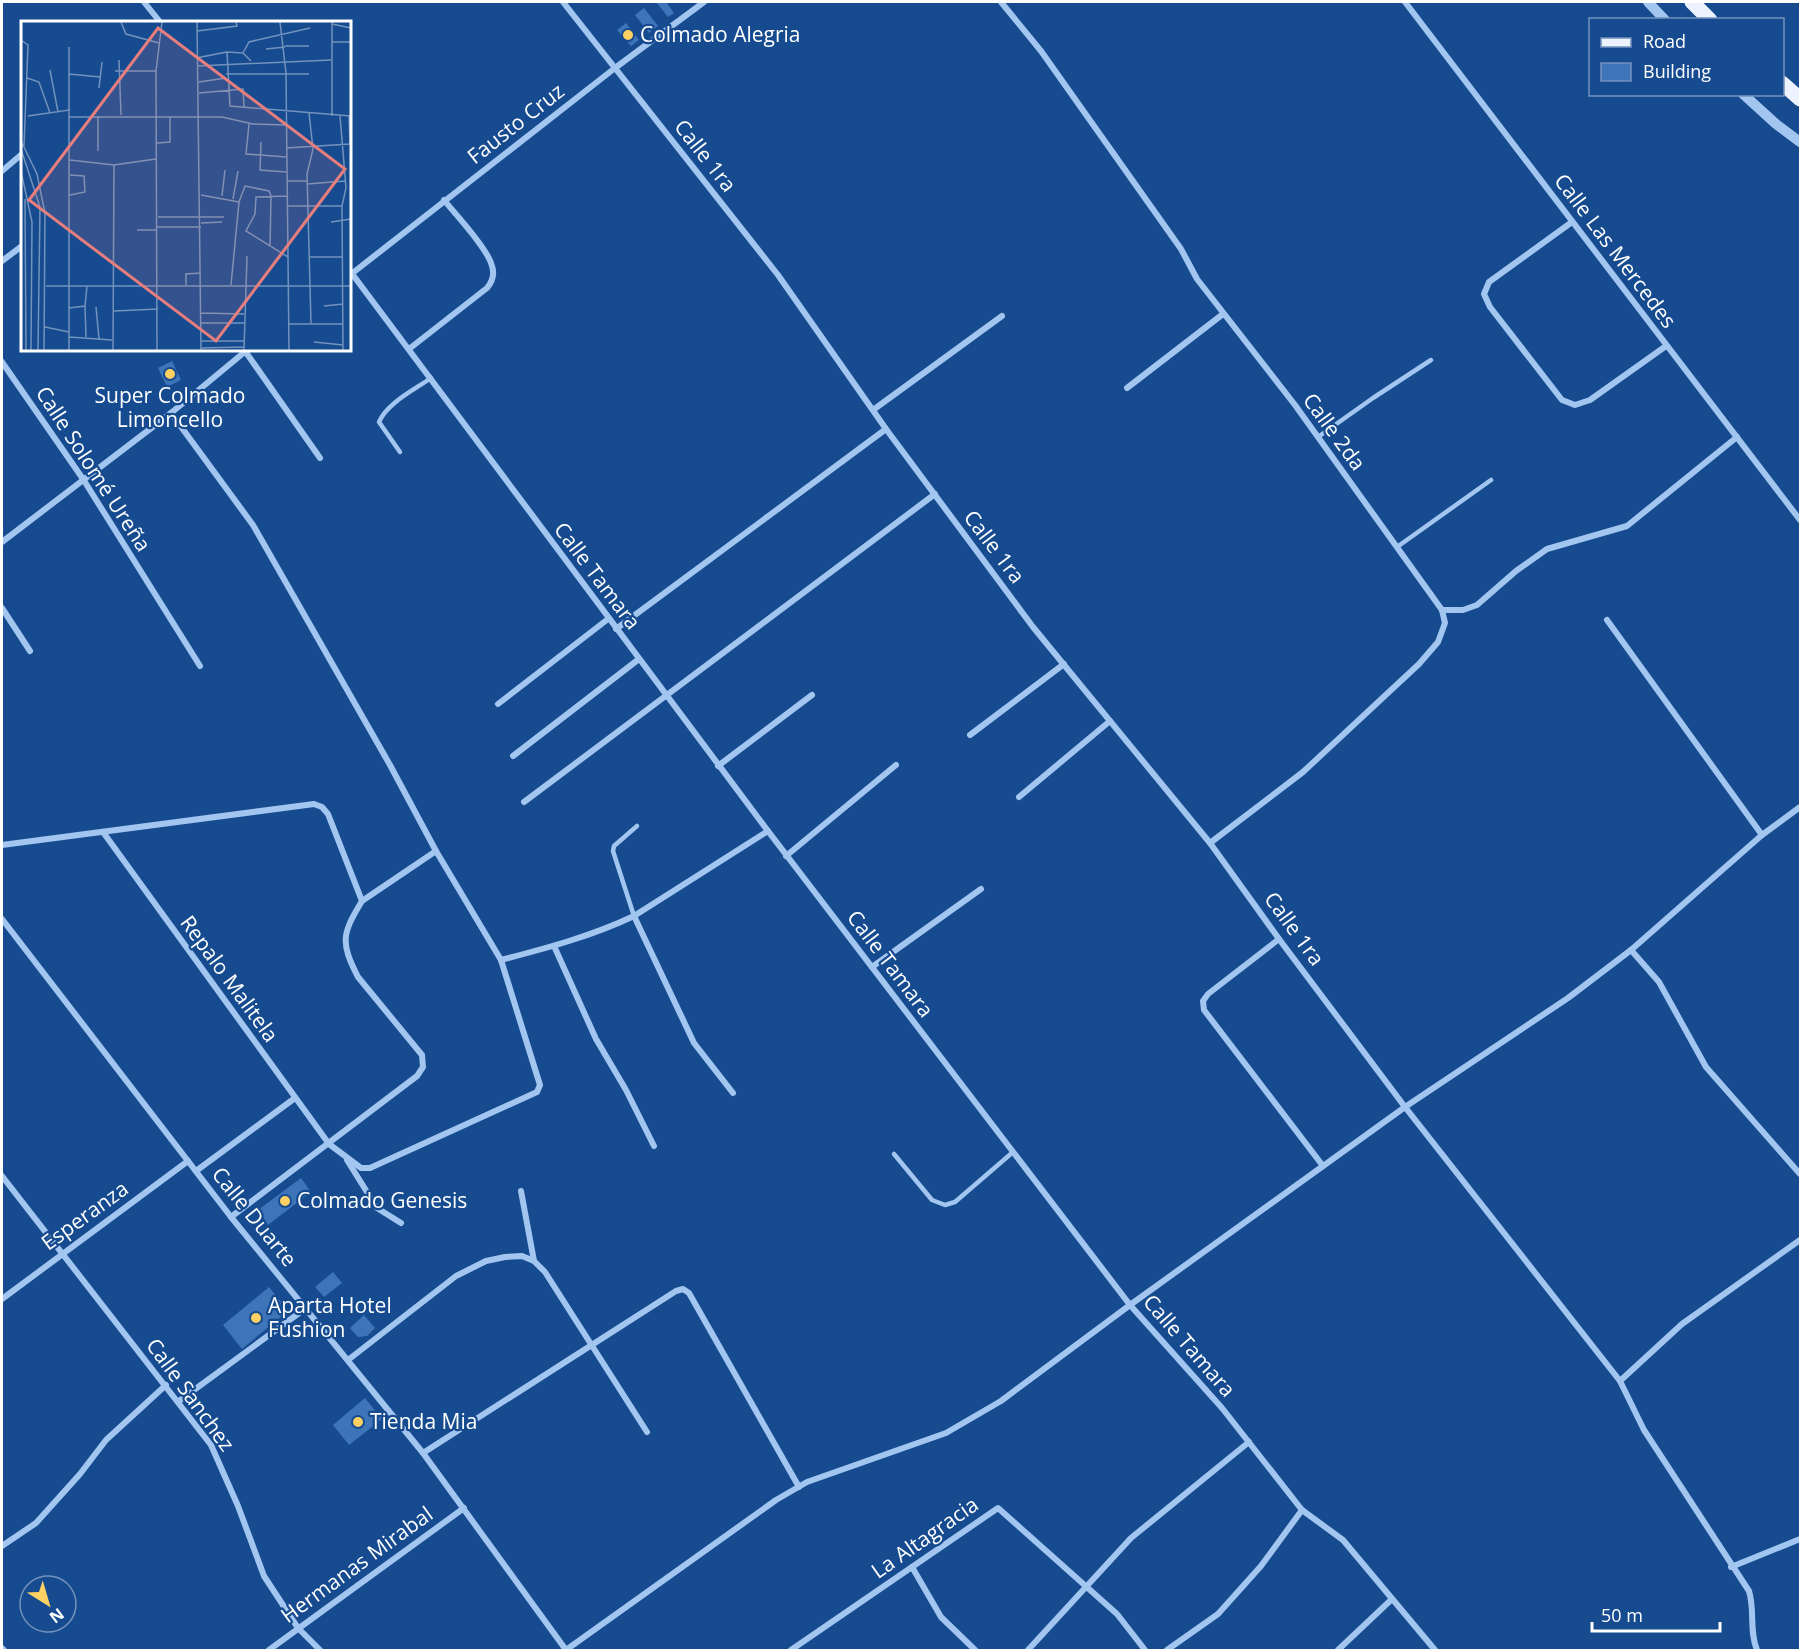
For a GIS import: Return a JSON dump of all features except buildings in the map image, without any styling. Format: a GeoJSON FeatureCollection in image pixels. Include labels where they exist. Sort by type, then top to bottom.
{"type":"FeatureCollection","features":[{"type":"Feature","properties":{"kind":"main road"},"geometry":{"type":"LineString","coordinates":[[1692,2],[1708,18]]}},
{"type":"Feature","properties":{"kind":"main road"},"geometry":{"type":"LineString","coordinates":[[1784,85],[1800,99]]}},
{"type":"Feature","properties":{"kind":"street"},"geometry":{"type":"LineString","coordinates":[[144,2],[159,21]]}},
{"type":"Feature","properties":{"kind":"street","name":"Calle 1ra"},"geometry":{"type":"LineString","coordinates":[[563,2],[778,275],[886,429],[1033,627],[1210,843],[1405,1107],[1620,1381],[1644,1430],[1731,1567],[1742,1578],[1752,1601],[1752,1633],[1757,1650]]}},
{"type":"Feature","properties":{"kind":"street","name":"Fausto Cruz"},"geometry":{"type":"LineString","coordinates":[[351,272],[704,2]]}},
{"type":"Feature","properties":{"kind":"street","name":"Calle 2da"},"geometry":{"type":"LineString","coordinates":[[1001,2],[1041,51],[1181,249],[1197,279],[1318,437],[1442,610]]}},
{"type":"Feature","properties":{"kind":"street","name":"Calle Las Mercedes"},"geometry":{"type":"LineString","coordinates":[[1405,2],[1800,520]]}},
{"type":"Feature","properties":{"kind":"street"},"geometry":{"type":"LineString","coordinates":[[1648,2],[1663,18]]}},
{"type":"Feature","properties":{"kind":"street"},"geometry":{"type":"LineString","coordinates":[[1745,96],[1800,142]]}},
{"type":"Feature","properties":{"kind":"street"},"geometry":{"type":"LineString","coordinates":[[2,171],[21,155]]}},
{"type":"Feature","properties":{"kind":"street"},"geometry":{"type":"LineString","coordinates":[[409,349],[491,283],[493,274],[489,257],[444,200]]}},
{"type":"Feature","properties":{"kind":"street"},"geometry":{"type":"LineString","coordinates":[[1572,222],[1489,282],[1484,294],[1490,308],[1562,400],[1575,405],[1590,400],[1666,346]]}},
{"type":"Feature","properties":{"kind":"street"},"geometry":{"type":"LineString","coordinates":[[2,261],[21,247]]}},
{"type":"Feature","properties":{"kind":"street","name":"Calle Tamara"},"geometry":{"type":"LineString","coordinates":[[351,274],[786,856],[1130,1305],[1222,1408],[1302,1510],[1342,1540],[1431,1649]]}},
{"type":"Feature","properties":{"kind":"street"},"geometry":{"type":"LineString","coordinates":[[1127,388],[1223,314]]}},
{"type":"Feature","properties":{"kind":"street"},"geometry":{"type":"LineString","coordinates":[[873,410],[1002,316]]}},
{"type":"Feature","properties":{"kind":"street"},"geometry":{"type":"LineString","coordinates":[[2,542],[171,413],[245,351]]}},
{"type":"Feature","properties":{"kind":"street"},"geometry":{"type":"LineString","coordinates":[[247,351],[320,458]]}},
{"type":"Feature","properties":{"kind":"street","name":"Calle Solomé Ureña"},"geometry":{"type":"LineString","coordinates":[[2,362],[83,479],[200,666]]}},
{"type":"Feature","properties":{"kind":"street"},"geometry":{"type":"LineString","coordinates":[[171,413],[253,525],[390,765],[436,851],[501,960],[540,1085],[537,1092],[370,1168],[361,1168],[345,1156]]}},
{"type":"Feature","properties":{"kind":"street"},"geometry":{"type":"LineString","coordinates":[[616,629],[886,429]]}},
{"type":"Feature","properties":{"kind":"street"},"geometry":{"type":"LineString","coordinates":[[1210,843],[1303,772],[1419,664],[1438,642],[1445,623],[1442,610],[1463,610],[1477,605],[1516,571],[1547,549],[1627,526],[1737,437]]}},
{"type":"Feature","properties":{"kind":"street"},"geometry":{"type":"LineString","coordinates":[[524,802],[935,494]]}},
{"type":"Feature","properties":{"kind":"street"},"geometry":{"type":"LineString","coordinates":[[2,608],[30,651]]}},
{"type":"Feature","properties":{"kind":"street"},"geometry":{"type":"LineString","coordinates":[[498,704],[608,619]]}},
{"type":"Feature","properties":{"kind":"street"},"geometry":{"type":"LineString","coordinates":[[1607,620],[1762,835]]}},
{"type":"Feature","properties":{"kind":"street"},"geometry":{"type":"LineString","coordinates":[[513,756],[639,659]]}},
{"type":"Feature","properties":{"kind":"street"},"geometry":{"type":"LineString","coordinates":[[970,735],[1064,664]]}},
{"type":"Feature","properties":{"kind":"street"},"geometry":{"type":"LineString","coordinates":[[718,766],[812,695]]}},
{"type":"Feature","properties":{"kind":"street"},"geometry":{"type":"LineString","coordinates":[[1019,797],[1110,721]]}},
{"type":"Feature","properties":{"kind":"street"},"geometry":{"type":"LineString","coordinates":[[786,856],[896,765]]}},
{"type":"Feature","properties":{"kind":"street"},"geometry":{"type":"LineString","coordinates":[[2,845],[315,804],[322,807],[328,814],[362,901]]}},
{"type":"Feature","properties":{"kind":"street"},"geometry":{"type":"LineString","coordinates":[[566,1650],[749,1518],[807,1482],[946,1433],[1001,1401],[1405,1107],[1568,998],[1631,950],[1762,835],[1800,807]]}},
{"type":"Feature","properties":{"kind":"street"},"geometry":{"type":"LineString","coordinates":[[501,960],[554,946],[634,916],[768,831]]}},
{"type":"Feature","properties":{"kind":"street","name":"Repalo Malitela"},"geometry":{"type":"LineString","coordinates":[[104,832],[329,1144],[345,1156]]}},
{"type":"Feature","properties":{"kind":"street"},"geometry":{"type":"LineString","coordinates":[[231,1218],[417,1076],[423,1067],[422,1055],[358,977],[346,949],[345,933],[362,901],[436,851]]}},
{"type":"Feature","properties":{"kind":"street"},"geometry":{"type":"LineString","coordinates":[[872,968],[981,888]]}},
{"type":"Feature","properties":{"kind":"street"},"geometry":{"type":"LineString","coordinates":[[634,916],[694,1043],[733,1094]]}},
{"type":"Feature","properties":{"kind":"street","name":"Calle Duarte"},"geometry":{"type":"LineString","coordinates":[[2,919],[231,1218],[423,1453],[566,1650]]}},
{"type":"Feature","properties":{"kind":"street"},"geometry":{"type":"LineString","coordinates":[[1279,939],[1208,994],[1203,1001],[1204,1010],[1323,1166]]}},
{"type":"Feature","properties":{"kind":"street"},"geometry":{"type":"LineString","coordinates":[[554,946],[596,1039],[626,1090],[654,1146]]}},
{"type":"Feature","properties":{"kind":"street"},"geometry":{"type":"LineString","coordinates":[[1631,950],[1659,982],[1706,1067],[1800,1174]]}},
{"type":"Feature","properties":{"kind":"street"},"geometry":{"type":"LineString","coordinates":[[196,1171],[295,1098]]}},
{"type":"Feature","properties":{"kind":"street"},"geometry":{"type":"LineString","coordinates":[[345,1156],[376,1208],[400,1223]]}},
{"type":"Feature","properties":{"kind":"street","name":"Esperanza"},"geometry":{"type":"LineString","coordinates":[[2,1299],[188,1161]]}},
{"type":"Feature","properties":{"kind":"street","name":"Calle Sanchez"},"geometry":{"type":"LineString","coordinates":[[2,1176],[211,1445],[238,1506],[264,1576],[298,1628],[320,1650]]}},
{"type":"Feature","properties":{"kind":"street"},"geometry":{"type":"LineString","coordinates":[[521,1191],[534,1261]]}},
{"type":"Feature","properties":{"kind":"street"},"geometry":{"type":"LineString","coordinates":[[1620,1381],[1682,1324],[1800,1240]]}},
{"type":"Feature","properties":{"kind":"street"},"geometry":{"type":"LineString","coordinates":[[348,1360],[456,1276],[486,1262],[505,1257],[522,1256],[534,1261],[561,1294],[647,1432]]}},
{"type":"Feature","properties":{"kind":"street"},"geometry":{"type":"LineString","coordinates":[[423,1453],[676,1291],[683,1289],[689,1293],[799,1487]]}},
{"type":"Feature","properties":{"kind":"street"},"geometry":{"type":"LineString","coordinates":[[179,1401],[306,1308]]}},
{"type":"Feature","properties":{"kind":"street"},"geometry":{"type":"LineString","coordinates":[[2,1546],[36,1523],[80,1474],[106,1440],[166,1385]]}},
{"type":"Feature","properties":{"kind":"street"},"geometry":{"type":"LineString","coordinates":[[1028,1650],[1131,1538],[1249,1442]]}},
{"type":"Feature","properties":{"kind":"street","name":"Hermanas Mirabal"},"geometry":{"type":"LineString","coordinates":[[269,1650],[464,1508]]}},
{"type":"Feature","properties":{"kind":"street","name":"La Altagracia"},"geometry":{"type":"LineString","coordinates":[[791,1650],[998,1508],[1117,1614],[1145,1650]]}},
{"type":"Feature","properties":{"kind":"street"},"geometry":{"type":"LineString","coordinates":[[1167,1650],[1218,1614],[1262,1566],[1302,1510]]}},
{"type":"Feature","properties":{"kind":"street"},"geometry":{"type":"LineString","coordinates":[[1731,1567],[1800,1539]]}},
{"type":"Feature","properties":{"kind":"street"},"geometry":{"type":"LineString","coordinates":[[912,1568],[942,1617],[975,1650]]}},
{"type":"Feature","properties":{"kind":"street"},"geometry":{"type":"LineString","coordinates":[[1338,1650],[1392,1599]]}},
{"type":"Feature","properties":{"kind":"lane"},"geometry":{"type":"LineString","coordinates":[[1318,437],[1431,360]]}},
{"type":"Feature","properties":{"kind":"lane"},"geometry":{"type":"LineString","coordinates":[[400,452],[379,422],[389,408],[430,378]]}},
{"type":"Feature","properties":{"kind":"lane"},"geometry":{"type":"LineString","coordinates":[[1397,547],[1491,480]]}},
{"type":"Feature","properties":{"kind":"lane"},"geometry":{"type":"LineString","coordinates":[[634,916],[613,850],[614,846],[637,826]]}},
{"type":"Feature","properties":{"kind":"lane"},"geometry":{"type":"LineString","coordinates":[[894,1154],[932,1200],[945,1205],[955,1202],[1013,1152]]}},
{"type":"Feature","properties":{"kind":"place","name":"Colmado Alegria"},"geometry":{"type":"Point","coordinates":[628,35]}},
{"type":"Feature","properties":{"kind":"place","name":"Super Colmado Limoncello"},"geometry":{"type":"Point","coordinates":[170,374]}},
{"type":"Feature","properties":{"kind":"place","name":"Colmado Genesis"},"geometry":{"type":"Point","coordinates":[285,1201]}},
{"type":"Feature","properties":{"kind":"place","name":"Aparta Hotel Fushion"},"geometry":{"type":"Point","coordinates":[256,1318]}},
{"type":"Feature","properties":{"kind":"place","name":"Tienda Mia"},"geometry":{"type":"Point","coordinates":[358,1422]}}]}
